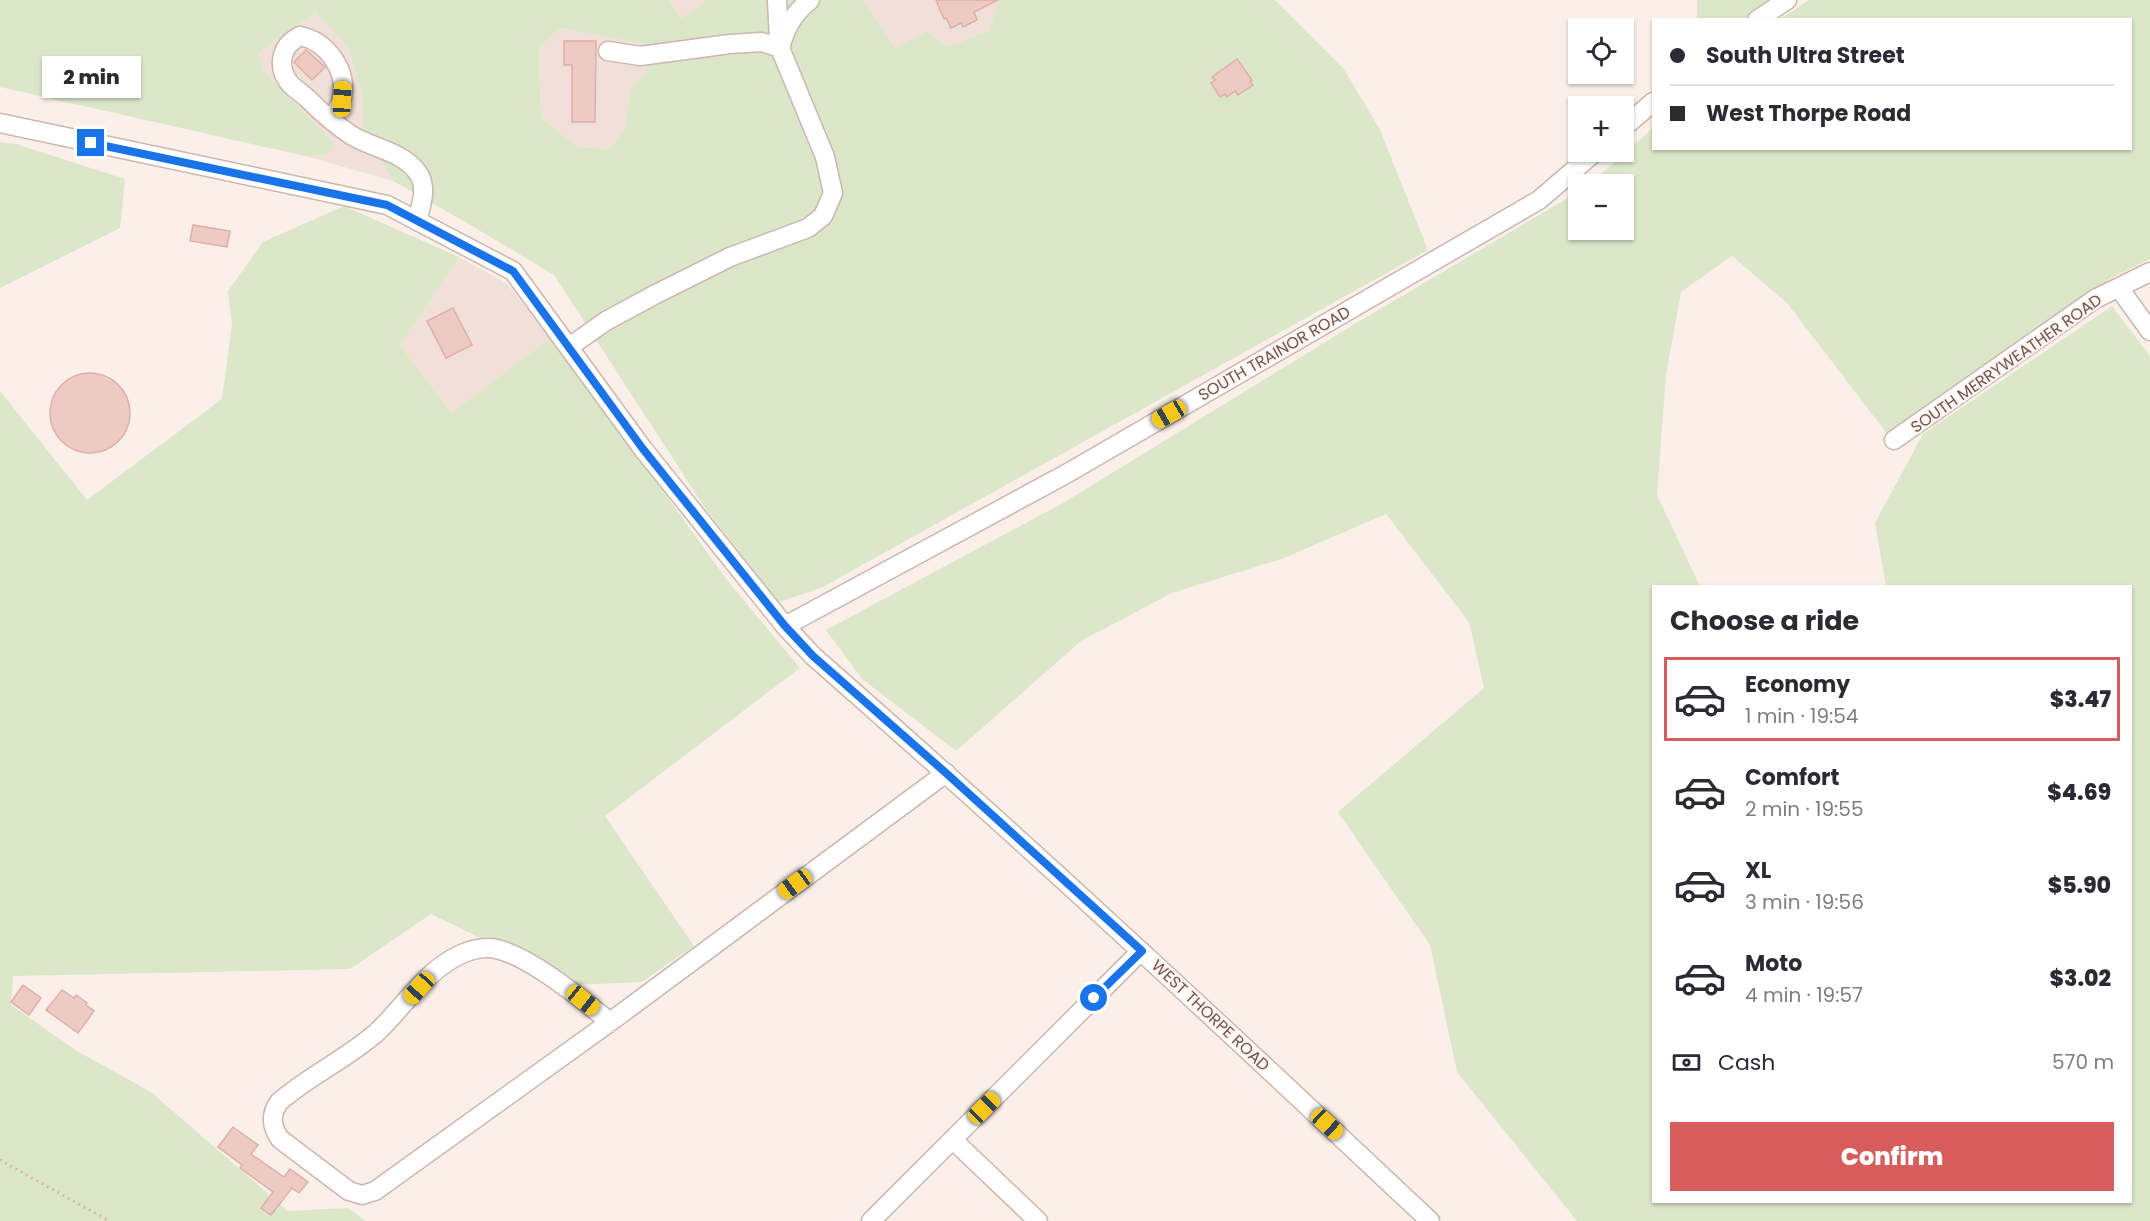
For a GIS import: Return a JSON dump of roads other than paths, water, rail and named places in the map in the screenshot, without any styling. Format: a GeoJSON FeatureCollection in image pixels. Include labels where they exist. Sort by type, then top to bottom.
{"type":"FeatureCollection","features":[{"type":"Feature","properties":{"kind":"street"},"geometry":{"type":"LineString","coordinates":[[568,347],[606,321],[656,294],[730,257],[808,228],[823,216],[832,193],[825,157],[780,48],[777,0]]}},
{"type":"Feature","properties":{"kind":"street"},"geometry":{"type":"LineString","coordinates":[[780,48],[786,27],[798,9],[810,0]]}},
{"type":"Feature","properties":{"kind":"street"},"geometry":{"type":"LineString","coordinates":[[1760,18],[1787,0]]}},
{"type":"Feature","properties":{"kind":"street"},"geometry":{"type":"LineString","coordinates":[[608,51],[640,56],[762,42],[780,48]]}},
{"type":"Feature","properties":{"kind":"street"},"geometry":{"type":"LineString","coordinates":[[1634,118],[1652,103]]}},
{"type":"Feature","properties":{"kind":"street"},"geometry":{"type":"LineString","coordinates":[[331,120],[352,136],[400,157],[417,171],[422,180],[423,194],[417,221]]}},
{"type":"Feature","properties":{"kind":"street","name":"WEST THORPE ROAD"},"geometry":{"type":"LineString","coordinates":[[0,123],[387,205],[513,271],[643,449],[785,626],[813,656],[1142,951],[1430,1221]]}},
{"type":"Feature","properties":{"kind":"street","name":"SOUTH TRAINOR ROAD"},"geometry":{"type":"LineString","coordinates":[[785,626],[1066,474],[1539,200],[1583,162]]}},
{"type":"Feature","properties":{"kind":"street","name":"SOUTH MERRYWEATHER ROAD"},"geometry":{"type":"LineString","coordinates":[[1894,440],[2095,299],[2150,272]]}},
{"type":"Feature","properties":{"kind":"street"},"geometry":{"type":"LineString","coordinates":[[2118,288],[2150,331]]}},
{"type":"Feature","properties":{"kind":"street"},"geometry":{"type":"LineString","coordinates":[[610,1022],[570,989],[521,960],[499,950],[488,948],[466,952],[440,967],[397,1013],[361,1046],[279,1102],[274,1109],[273,1127],[280,1139],[349,1191],[362,1195],[386,1185],[610,1022],[946,773]]}},
{"type":"Feature","properties":{"kind":"street"},"geometry":{"type":"LineString","coordinates":[[871,1221],[1142,951]]}},
{"type":"Feature","properties":{"kind":"street"},"geometry":{"type":"LineString","coordinates":[[953,1140],[1038,1221]]}}]}
